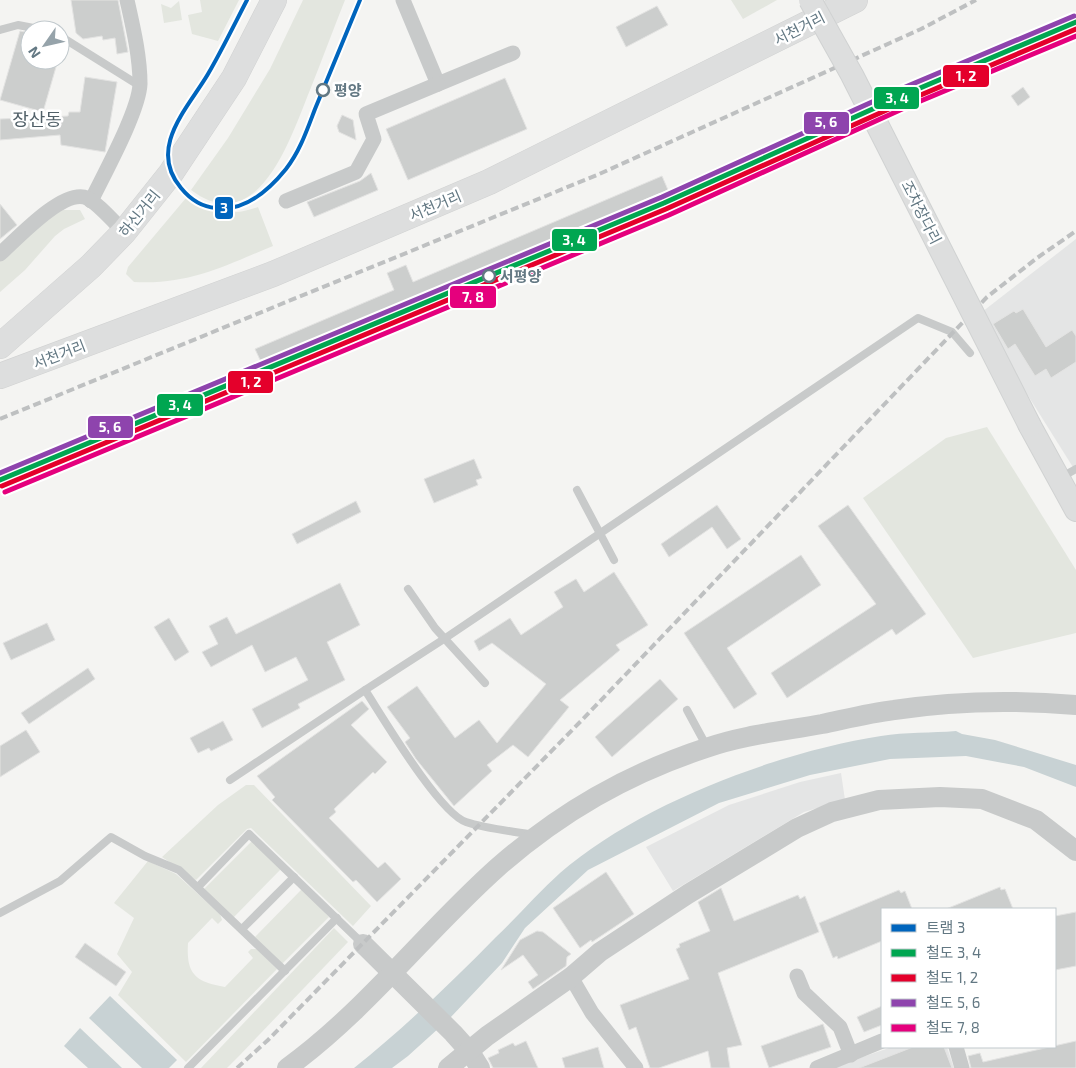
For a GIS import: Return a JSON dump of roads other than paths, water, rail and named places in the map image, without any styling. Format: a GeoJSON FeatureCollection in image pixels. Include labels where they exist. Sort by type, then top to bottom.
{"type":"FeatureCollection","features":[{"type":"Feature","properties":{"kind":"main road","name":"하신거리"},"geometry":{"type":"LineString","coordinates":[[0,346],[91,266],[124,232],[171,173],[234,78],[274,0]]}},
{"type":"Feature","properties":{"kind":"main road","name":"조차장다리"},"geometry":{"type":"LineString","coordinates":[[810,0],[852,75],[1030,426],[1067,474],[1076,510]]}},
{"type":"Feature","properties":{"kind":"main road","name":"서천거리"},"geometry":{"type":"LineString","coordinates":[[0,376],[273,274],[489,182],[855,0]]}},
{"type":"Feature","properties":{"kind":"street"},"geometry":{"type":"LineString","coordinates":[[91,201],[135,106],[140,86],[138,60],[127,0]]}},
{"type":"Feature","properties":{"kind":"street"},"geometry":{"type":"LineString","coordinates":[[403,0],[438,84]]}},
{"type":"Feature","properties":{"kind":"street"},"geometry":{"type":"LineString","coordinates":[[286,201],[356,172],[374,139],[366,114],[513,53]]}},
{"type":"Feature","properties":{"kind":"street"},"geometry":{"type":"LineString","coordinates":[[0,254],[59,202],[83,197],[91,201],[124,232]]}},
{"type":"Feature","properties":{"kind":"street"},"geometry":{"type":"LineString","coordinates":[[287,1068],[342,1022],[449,913],[536,835],[578,805],[620,783],[707,747],[895,709],[978,703],[1043,702],[1076,705]]}},
{"type":"Feature","properties":{"kind":"street"},"geometry":{"type":"LineString","coordinates":[[448,1068],[475,1060],[487,1036],[571,977],[600,952],[797,828],[832,812],[879,800],[940,797],[982,799],[1036,820],[1076,851]]}},
{"type":"Feature","properties":{"kind":"street"},"geometry":{"type":"LineString","coordinates":[[363,944],[453,1033],[475,1060]]}},
{"type":"Feature","properties":{"kind":"street"},"geometry":{"type":"LineString","coordinates":[[797,976],[804,993],[840,1027],[850,1055]]}},
{"type":"Feature","properties":{"kind":"street"},"geometry":{"type":"LineString","coordinates":[[571,977],[592,1013],[636,1068]]}},
{"type":"Feature","properties":{"kind":"street"},"geometry":{"type":"LineString","coordinates":[[817,1068],[881,1042]]}},
{"type":"Feature","properties":{"kind":"street"},"geometry":{"type":"LineString","coordinates":[[956,1048],[962,1068]]}},
{"type":"Feature","properties":{"kind":"lane"},"geometry":{"type":"LineString","coordinates":[[0,30],[20,25]]}},
{"type":"Feature","properties":{"kind":"lane"},"geometry":{"type":"LineString","coordinates":[[70,42],[140,86]]}},
{"type":"Feature","properties":{"kind":"lane"},"geometry":{"type":"LineString","coordinates":[[230,780],[444,639],[918,318],[952,332],[970,353]]}},
{"type":"Feature","properties":{"kind":"lane"},"geometry":{"type":"LineString","coordinates":[[577,490],[598,534],[614,560]]}},
{"type":"Feature","properties":{"kind":"lane"},"geometry":{"type":"LineString","coordinates":[[408,589],[444,639],[485,683]]}},
{"type":"Feature","properties":{"kind":"lane"},"geometry":{"type":"LineString","coordinates":[[365,690],[430,788],[464,822],[536,835]]}},
{"type":"Feature","properties":{"kind":"lane"},"geometry":{"type":"LineString","coordinates":[[687,710],[707,747]]}},
{"type":"Feature","properties":{"kind":"lane"},"geometry":{"type":"LineString","coordinates":[[198,887],[250,834],[363,944]]}},
{"type":"Feature","properties":{"kind":"lane"},"geometry":{"type":"LineString","coordinates":[[0,913],[60,881],[111,837],[145,856],[179,870],[285,971]]}},
{"type":"Feature","properties":{"kind":"lane"},"geometry":{"type":"LineString","coordinates":[[242,929],[294,877]]}},
{"type":"Feature","properties":{"kind":"lane"},"geometry":{"type":"LineString","coordinates":[[188,1068],[336,918]]}},
{"type":"Feature","properties":{"kind":"railway"},"geometry":{"type":"LineString","coordinates":[[0,419],[597,175],[921,29],[976,0]]}},
{"type":"Feature","properties":{"kind":"railway"},"geometry":{"type":"LineString","coordinates":[[237,1068],[268,1040],[582,720],[987,297],[1037,258],[1076,231]]}},
{"type":"Feature","properties":{"kind":"tram line","name":"3"},"geometry":{"type":"LineString","coordinates":[[247,0],[208,74],[182,114],[169,143],[168,158],[172,173],[181,188],[197,202],[211,207],[237,207],[246,203],[264,192],[286,169],[303,140],[360,0]]}},
{"type":"Feature","properties":{"kind":"place","name":"평양"},"geometry":{"type":"Point","coordinates":[323,90]}},
{"type":"Feature","properties":{"kind":"place","name":"서평양"},"geometry":{"type":"Point","coordinates":[489,276]}},
{"type":"Feature","properties":{"kind":"district","name":"장산동"},"geometry":{"type":"Point","coordinates":[37,119]}}]}
